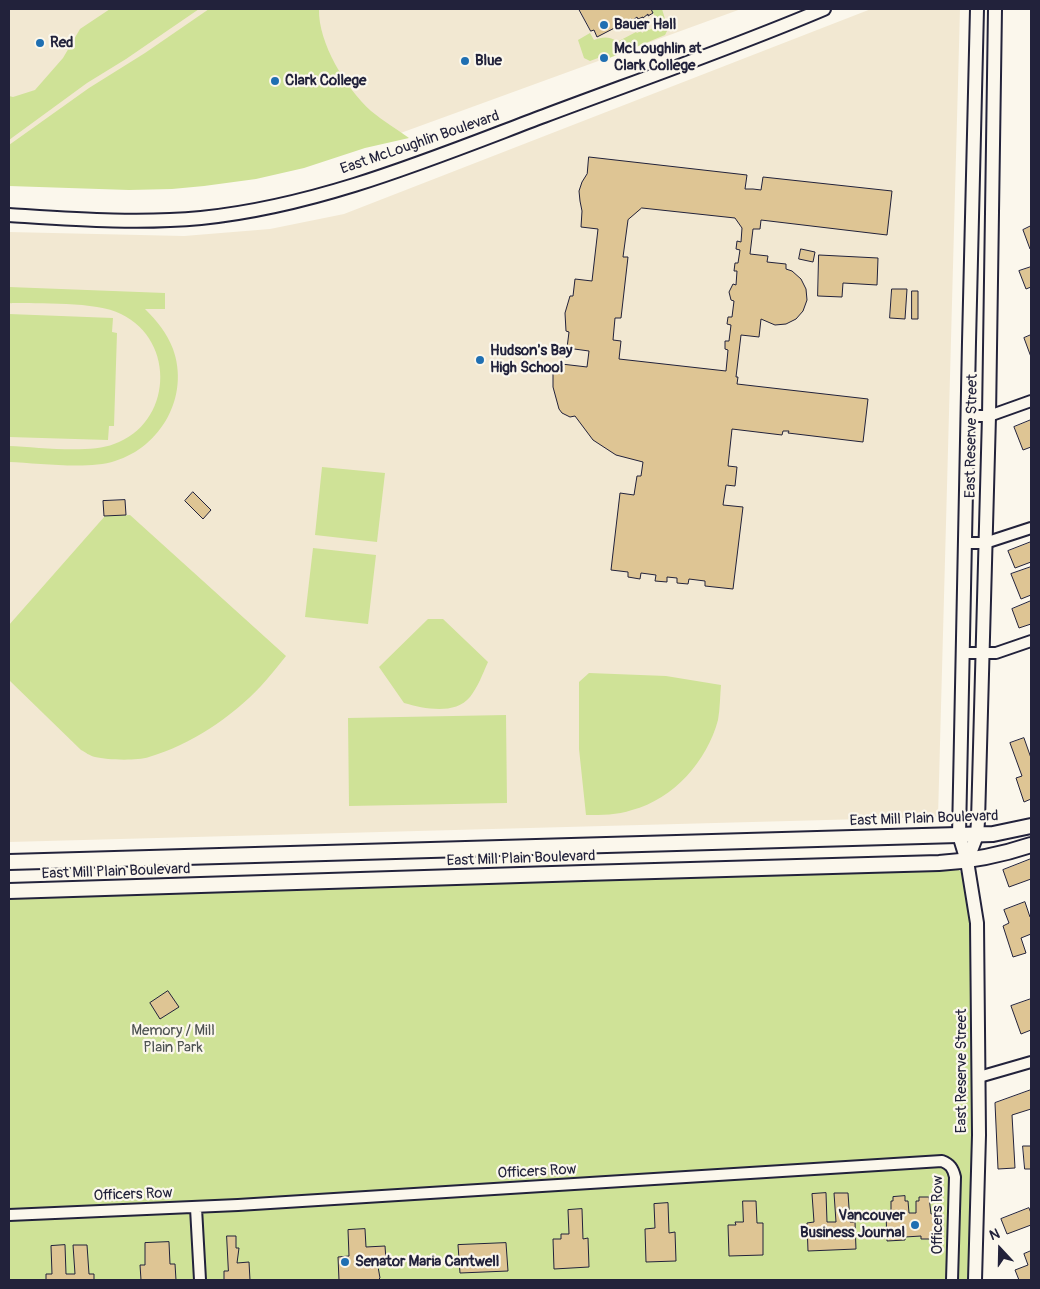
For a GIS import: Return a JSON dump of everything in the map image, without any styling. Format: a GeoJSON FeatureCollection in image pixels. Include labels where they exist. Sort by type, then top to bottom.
{"type":"FeatureCollection","features":[{"type":"Feature","properties":{"kind":"main road","name":"East Mill Plain Boulevard"},"geometry":{"type":"LineString","coordinates":[[9,862],[977,835],[993,834],[1031,826]]}},
{"type":"Feature","properties":{"kind":"main road","name":"East Mill Plain Boulevard"},"geometry":{"type":"LineString","coordinates":[[9,891],[968,862],[1031,845]]}},
{"type":"Feature","properties":{"kind":"street","name":"East McLoughlin Boulevard"},"geometry":{"type":"LineString","coordinates":[[9,215],[155,222],[202,218],[274,207],[324,194],[426,161],[824,9]]}},
{"type":"Feature","properties":{"kind":"street","name":"East Reserve Street"},"geometry":{"type":"LineString","coordinates":[[975,1280],[979,1135],[977,923],[968,862],[959,835],[969,318],[978,9]]}},
{"type":"Feature","properties":{"kind":"street","name":"East Reserve Street"},"geometry":{"type":"LineString","coordinates":[[968,862],[977,835],[989,416],[995,9]]}},
{"type":"Feature","properties":{"kind":"street"},"geometry":{"type":"LineString","coordinates":[[968,416],[989,416],[1031,401]]}},
{"type":"Feature","properties":{"kind":"street"},"geometry":{"type":"LineString","coordinates":[[965,543],[985,543],[1031,528]]}},
{"type":"Feature","properties":{"kind":"street"},"geometry":{"type":"LineString","coordinates":[[962,653],[996,653],[1031,640]]}},
{"type":"Feature","properties":{"kind":"street"},"geometry":{"type":"LineString","coordinates":[[979,1077],[1031,1062]]}},
{"type":"Feature","properties":{"kind":"street","name":"Officers Row"},"geometry":{"type":"LineString","coordinates":[[9,1215],[196,1208],[942,1161],[953,1169],[955,1177],[952,1280]]}},
{"type":"Feature","properties":{"kind":"street"},"geometry":{"type":"LineString","coordinates":[[196,1208],[200,1280]]}},
{"type":"Feature","properties":{"kind":"shaded area","name":"Clark College"},"geometry":{"type":"Polygon","coordinates":[[[9,9],[741,9],[343,154],[9,186],[9,9]]]}},
{"type":"Feature","properties":{"kind":"shaded area","name":"Hudson's Bay High School"},"geometry":{"type":"Polygon","coordinates":[[[871,9],[960,9],[938,817],[9,842],[9,232],[184,236],[270,229],[344,214],[871,9]]]}},
{"type":"Feature","properties":{"kind":"green space"},"geometry":{"type":"Polygon","coordinates":[[[110,9],[199,9],[87,83],[9,140],[9,96],[13,97],[35,90],[63,58],[80,29],[110,9]]]}},
{"type":"Feature","properties":{"kind":"green space"},"geometry":{"type":"Polygon","coordinates":[[[209,9],[319,9],[323,36],[328,50],[343,78],[371,111],[409,138],[365,148],[304,168],[256,179],[204,186],[129,190],[9,186],[9,145],[89,88],[145,53],[209,9]]]}},
{"type":"Feature","properties":{"kind":"green space"},"geometry":{"type":"Polygon","coordinates":[[[651,9],[662,9],[668,29],[665,35],[607,59],[606,55],[590,61],[584,58],[578,40],[590,33],[594,40],[606,38],[617,42],[636,32],[641,31],[642,33],[659,25],[651,9]]]}},
{"type":"Feature","properties":{"kind":"green space"},"geometry":{"type":"Polygon","coordinates":[[[9,287],[165,293],[165,309],[145,309],[154,318],[171,343],[177,367],[178,384],[168,417],[158,432],[146,444],[131,454],[104,464],[77,466],[9,462],[9,446],[91,449],[114,444],[133,434],[147,419],[156,401],[160,382],[159,362],[152,343],[139,327],[121,314],[82,305],[9,303],[9,287]]]}},
{"type":"Feature","properties":{"kind":"green space"},"geometry":{"type":"Polygon","coordinates":[[[9,314],[113,318],[112,332],[117,333],[114,426],[109,426],[108,440],[9,437],[9,314]]]}},
{"type":"Feature","properties":{"kind":"green space"},"geometry":{"type":"Polygon","coordinates":[[[322,467],[385,473],[377,542],[315,535],[322,467]]]}},
{"type":"Feature","properties":{"kind":"green space"},"geometry":{"type":"Polygon","coordinates":[[[130,515],[286,656],[250,697],[210,729],[180,745],[149,757],[130,760],[107,759],[93,756],[81,750],[9,680],[9,625],[105,516],[130,515]]]}},
{"type":"Feature","properties":{"kind":"green space"},"geometry":{"type":"Polygon","coordinates":[[[313,548],[376,555],[368,624],[305,617],[313,548]]]}},
{"type":"Feature","properties":{"kind":"green space"},"geometry":{"type":"Polygon","coordinates":[[[428,619],[443,619],[488,662],[473,693],[464,703],[456,706],[439,709],[404,703],[379,667],[428,619]]]}},
{"type":"Feature","properties":{"kind":"green space"},"geometry":{"type":"Polygon","coordinates":[[[589,673],[666,676],[721,685],[718,720],[706,750],[697,764],[675,788],[647,805],[621,813],[586,815],[579,749],[579,682],[589,673]]]}},
{"type":"Feature","properties":{"kind":"green space"},"geometry":{"type":"Polygon","coordinates":[[[506,715],[507,803],[349,806],[348,718],[506,715]]]}},
{"type":"Feature","properties":{"kind":"green space","name":"Memory / Mill Plain Park"},"geometry":{"type":"Polygon","coordinates":[[[957,868],[971,883],[975,1280],[9,1280],[9,891],[957,868]]]}},
{"type":"Feature","properties":{"kind":"building","name":"Bauer Hall"},"geometry":{"type":"Polygon","coordinates":[[[579,9],[651,9],[653,13],[643,18],[638,19],[637,17],[632,19],[597,37],[594,30],[591,31],[579,9]]]}},
{"type":"Feature","properties":{"kind":"building"},"geometry":{"type":"Polygon","coordinates":[[[589,157],[747,175],[745,189],[761,190],[763,177],[892,191],[887,235],[761,220],[760,229],[753,229],[750,254],[768,256],[767,262],[786,264],[786,269],[792,271],[801,279],[806,289],[807,300],[803,311],[796,319],[786,324],[775,325],[761,319],[759,337],[741,335],[736,377],[738,377],[737,384],[868,399],[863,442],[788,433],[789,431],[783,431],[782,435],[732,429],[728,466],[737,467],[735,486],[726,485],[723,505],[743,507],[733,589],[705,586],[705,581],[689,579],[688,584],[677,583],[677,578],[667,577],[667,582],[655,581],[656,575],[641,573],[640,579],[628,577],[628,572],[611,570],[620,493],[634,495],[637,476],[641,476],[643,462],[616,455],[593,440],[575,416],[570,417],[562,413],[559,409],[553,387],[553,363],[587,367],[589,351],[567,348],[569,332],[566,331],[565,313],[570,296],[573,296],[575,279],[592,281],[598,229],[581,227],[582,211],[579,191],[587,174],[589,157]],[[642,208],[628,220],[623,257],[628,257],[621,318],[615,318],[613,340],[621,341],[619,359],[726,371],[728,350],[725,349],[725,341],[729,341],[731,325],[727,324],[728,317],[732,317],[734,301],[731,300],[729,292],[733,284],[736,285],[737,271],[734,271],[735,263],[738,263],[740,250],[736,249],[737,241],[741,242],[742,228],[735,218],[642,208]]]}},
{"type":"Feature","properties":{"kind":"building"},"geometry":{"type":"Polygon","coordinates":[[[1031,226],[1031,249],[1030,249],[1023,230],[1031,226]]]}},
{"type":"Feature","properties":{"kind":"building"},"geometry":{"type":"Polygon","coordinates":[[[801,249],[815,252],[813,262],[799,259],[801,249]]]}},
{"type":"Feature","properties":{"kind":"building"},"geometry":{"type":"Polygon","coordinates":[[[819,255],[878,258],[877,285],[843,283],[842,297],[818,296],[819,255]]]}},
{"type":"Feature","properties":{"kind":"building"},"geometry":{"type":"Polygon","coordinates":[[[1031,267],[1031,287],[1026,289],[1019,271],[1031,267]]]}},
{"type":"Feature","properties":{"kind":"building"},"geometry":{"type":"Polygon","coordinates":[[[892,289],[907,289],[905,319],[890,318],[892,289]]]}},
{"type":"Feature","properties":{"kind":"building"},"geometry":{"type":"Polygon","coordinates":[[[912,291],[918,291],[918,319],[912,319],[912,291]]]}},
{"type":"Feature","properties":{"kind":"building"},"geometry":{"type":"Polygon","coordinates":[[[1031,335],[1031,357],[1024,338],[1031,335]]]}},
{"type":"Feature","properties":{"kind":"building"},"geometry":{"type":"Polygon","coordinates":[[[1031,420],[1031,447],[1023,450],[1014,427],[1031,420]]]}},
{"type":"Feature","properties":{"kind":"building"},"geometry":{"type":"Polygon","coordinates":[[[193,492],[211,510],[203,519],[185,501],[193,492]]]}},
{"type":"Feature","properties":{"kind":"building"},"geometry":{"type":"Polygon","coordinates":[[[125,500],[126,515],[104,516],[103,501],[125,500]]]}},
{"type":"Feature","properties":{"kind":"building"},"geometry":{"type":"Polygon","coordinates":[[[1031,542],[1031,562],[1015,568],[1008,551],[1031,542]]]}},
{"type":"Feature","properties":{"kind":"building"},"geometry":{"type":"Polygon","coordinates":[[[1031,567],[1031,595],[1021,599],[1011,574],[1031,567]]]}},
{"type":"Feature","properties":{"kind":"building"},"geometry":{"type":"Polygon","coordinates":[[[1031,601],[1031,624],[1019,628],[1012,609],[1031,601]]]}},
{"type":"Feature","properties":{"kind":"building"},"geometry":{"type":"Polygon","coordinates":[[[1024,738],[1031,758],[1031,799],[1024,802],[1016,778],[1022,776],[1010,743],[1024,738]]]}},
{"type":"Feature","properties":{"kind":"building"},"geometry":{"type":"Polygon","coordinates":[[[1031,859],[1031,879],[1009,887],[1003,870],[1031,859]]]}},
{"type":"Feature","properties":{"kind":"building"},"geometry":{"type":"Polygon","coordinates":[[[1025,902],[1031,916],[1031,934],[1021,938],[1026,953],[1013,957],[1003,926],[1009,923],[1004,910],[1025,902]]]}},
{"type":"Feature","properties":{"kind":"building"},"geometry":{"type":"Polygon","coordinates":[[[168,991],[179,1007],[160,1019],[150,1003],[168,991]]]}},
{"type":"Feature","properties":{"kind":"building"},"geometry":{"type":"Polygon","coordinates":[[[1031,999],[1031,1030],[1021,1034],[1011,1006],[1031,999]]]}},
{"type":"Feature","properties":{"kind":"building"},"geometry":{"type":"Polygon","coordinates":[[[1031,1090],[1031,1109],[1012,1115],[1015,1168],[998,1169],[995,1103],[1031,1090]]]}},
{"type":"Feature","properties":{"kind":"building"},"geometry":{"type":"Polygon","coordinates":[[[1023,1146],[1031,1146],[1031,1169],[1025,1169],[1023,1146]]]}},
{"type":"Feature","properties":{"kind":"building"},"geometry":{"type":"Polygon","coordinates":[[[826,1193],[827,1222],[836,1222],[834,1193],[848,1193],[850,1222],[855,1222],[856,1249],[808,1251],[807,1223],[814,1222],[812,1194],[826,1193]]]}},
{"type":"Feature","properties":{"kind":"building"},"geometry":{"type":"Polygon","coordinates":[[[905,1196],[905,1201],[908,1201],[909,1213],[916,1213],[916,1201],[919,1201],[919,1197],[929,1197],[931,1214],[936,1214],[937,1239],[921,1239],[921,1236],[905,1237],[905,1240],[887,1241],[886,1214],[891,1214],[891,1201],[893,1201],[893,1197],[905,1196]]]}},
{"type":"Feature","properties":{"kind":"building"},"geometry":{"type":"Polygon","coordinates":[[[743,1201],[756,1201],[757,1223],[763,1223],[763,1255],[729,1256],[728,1225],[736,1225],[735,1222],[743,1222],[743,1201]]]}},
{"type":"Feature","properties":{"kind":"building"},"geometry":{"type":"Polygon","coordinates":[[[668,1203],[669,1233],[675,1232],[676,1261],[646,1262],[645,1229],[655,1228],[654,1204],[668,1203]]]}},
{"type":"Feature","properties":{"kind":"building"},"geometry":{"type":"Polygon","coordinates":[[[1029,1208],[1031,1225],[1007,1234],[1001,1219],[1029,1208]]]}},
{"type":"Feature","properties":{"kind":"building"},"geometry":{"type":"Polygon","coordinates":[[[582,1209],[583,1239],[588,1238],[589,1267],[554,1269],[553,1239],[561,1239],[561,1234],[569,1234],[568,1210],[582,1209]]]}},
{"type":"Feature","properties":{"kind":"building"},"geometry":{"type":"Polygon","coordinates":[[[365,1229],[366,1247],[385,1246],[386,1260],[377,1261],[380,1278],[378,1280],[339,1280],[338,1257],[349,1256],[348,1230],[365,1229]]]}},
{"type":"Feature","properties":{"kind":"building"},"geometry":{"type":"Polygon","coordinates":[[[227,1236],[236,1236],[236,1248],[239,1248],[237,1263],[249,1262],[250,1280],[224,1280],[224,1271],[228,1271],[227,1236]]]}},
{"type":"Feature","properties":{"kind":"building"},"geometry":{"type":"Polygon","coordinates":[[[169,1242],[170,1264],[175,1264],[176,1280],[141,1280],[140,1265],[145,1265],[145,1243],[169,1242]]]}},
{"type":"Feature","properties":{"kind":"building"},"geometry":{"type":"Polygon","coordinates":[[[506,1243],[508,1271],[460,1273],[458,1245],[506,1243]]]}},
{"type":"Feature","properties":{"kind":"building"},"geometry":{"type":"Polygon","coordinates":[[[65,1245],[66,1274],[75,1274],[73,1245],[87,1245],[89,1274],[94,1274],[94,1280],[46,1280],[46,1274],[52,1274],[51,1246],[65,1245]]]}},
{"type":"Feature","properties":{"kind":"building"},"geometry":{"type":"Polygon","coordinates":[[[1031,1251],[1031,1280],[1019,1280],[1015,1270],[1028,1265],[1024,1254],[1031,1251]]]}},
{"type":"Feature","properties":{"kind":"place","name":"Bauer Hall"},"geometry":{"type":"Point","coordinates":[604,25]}},
{"type":"Feature","properties":{"kind":"place","name":"Red"},"geometry":{"type":"Point","coordinates":[40,43]}},
{"type":"Feature","properties":{"kind":"place","name":"McLoughlin at Clark College"},"geometry":{"type":"Point","coordinates":[604,58]}},
{"type":"Feature","properties":{"kind":"place","name":"Blue"},"geometry":{"type":"Point","coordinates":[465,61]}},
{"type":"Feature","properties":{"kind":"place","name":"Clark College"},"geometry":{"type":"Point","coordinates":[275,81]}},
{"type":"Feature","properties":{"kind":"place","name":"Hudson's Bay High School"},"geometry":{"type":"Point","coordinates":[480,360]}},
{"type":"Feature","properties":{"kind":"place","name":"Vancouver Business Journal"},"geometry":{"type":"Point","coordinates":[915,1225]}},
{"type":"Feature","properties":{"kind":"place","name":"Senator Maria Cantwell"},"geometry":{"type":"Point","coordinates":[345,1262]}}]}
